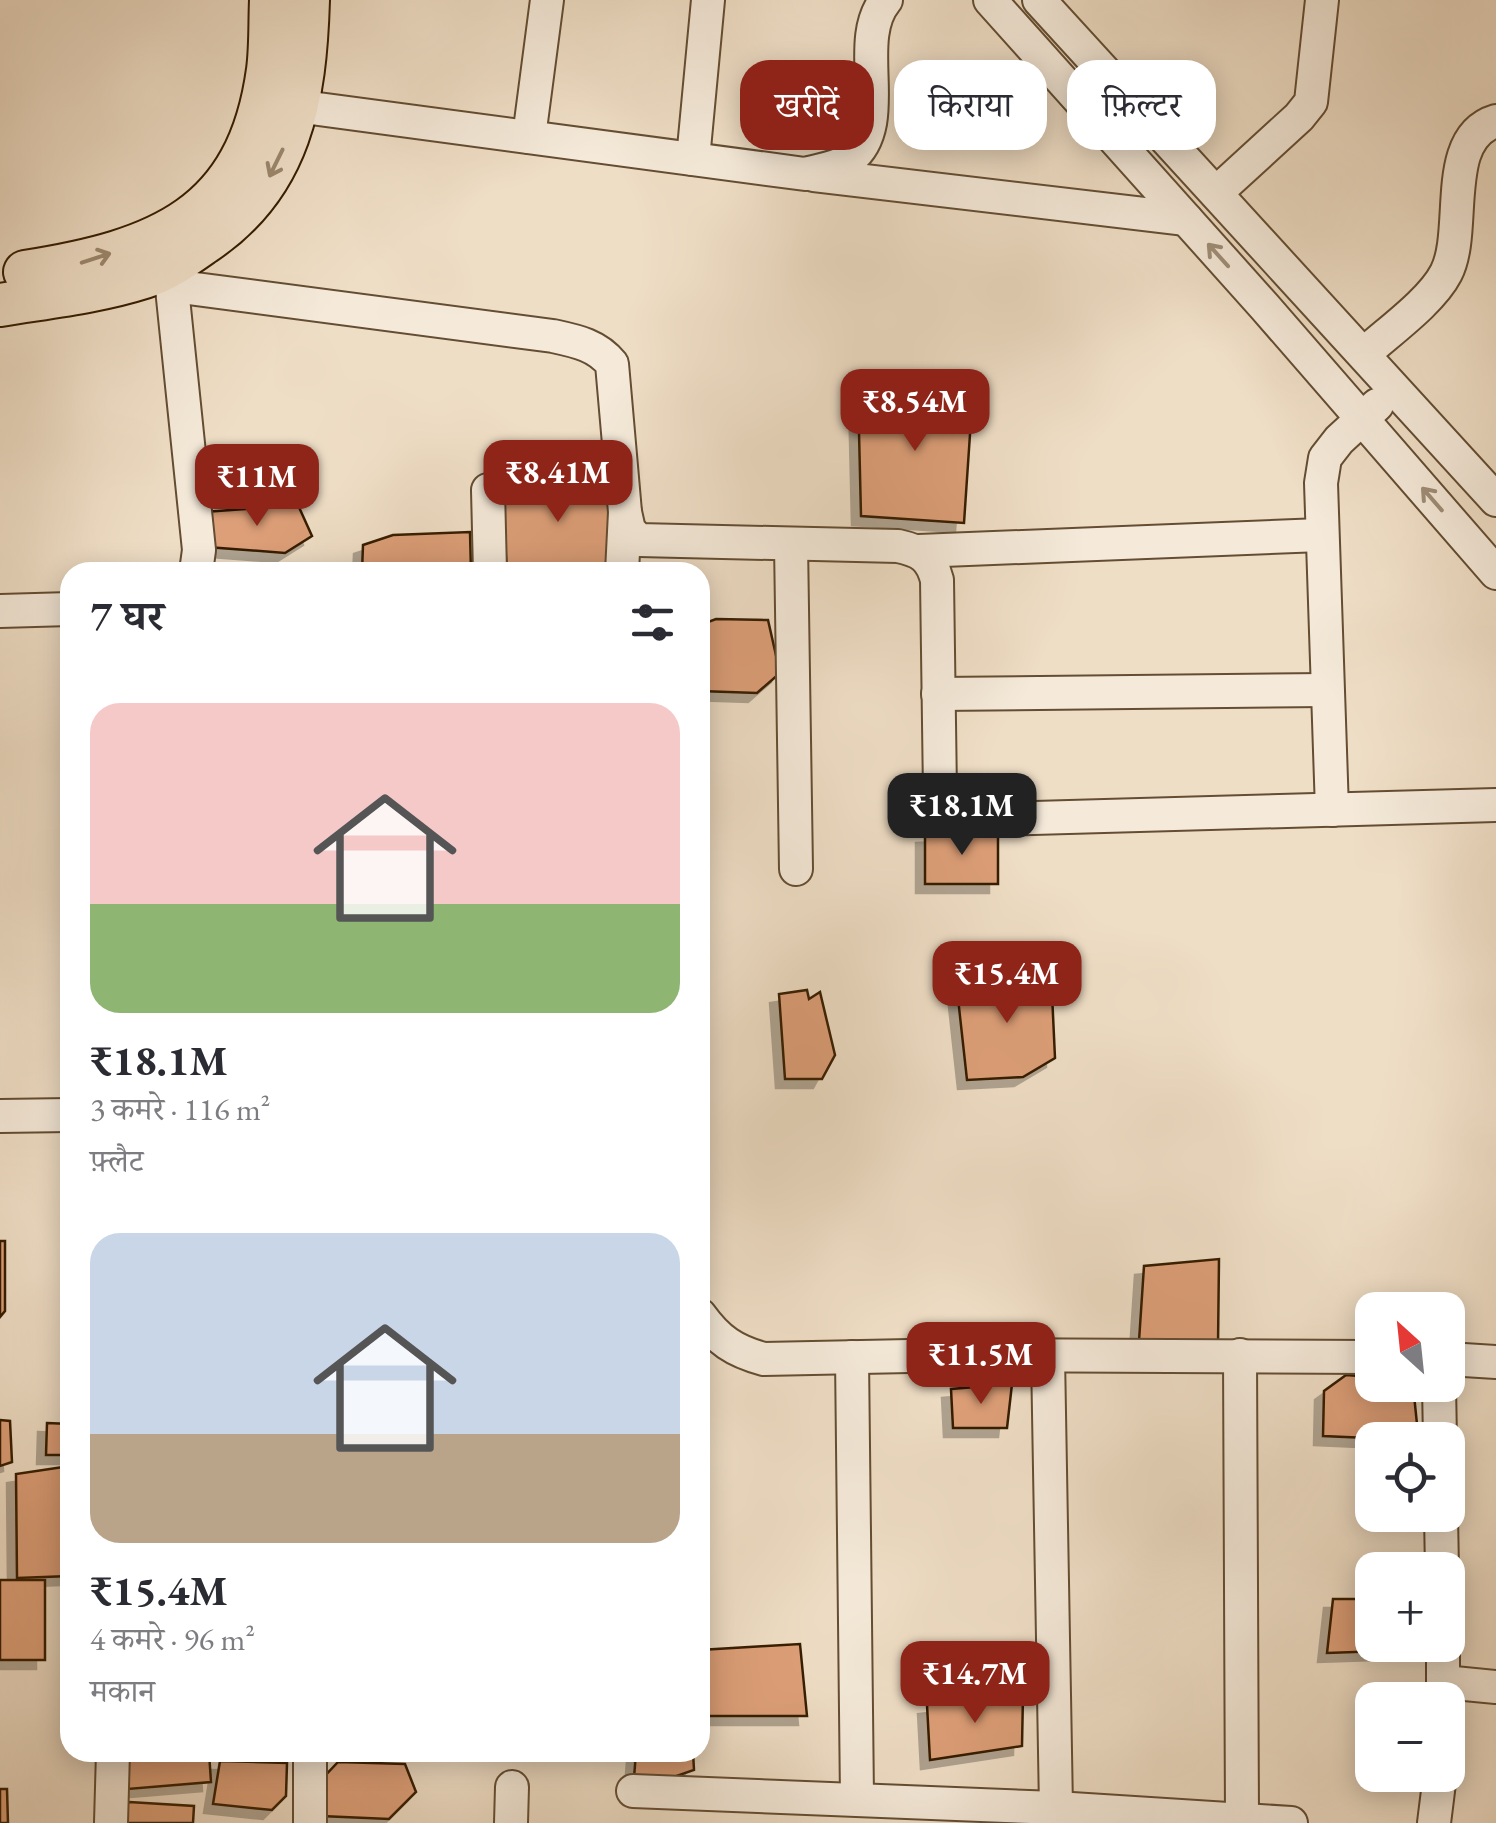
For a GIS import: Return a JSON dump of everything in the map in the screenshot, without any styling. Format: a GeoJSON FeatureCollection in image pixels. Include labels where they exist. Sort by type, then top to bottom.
{"type":"FeatureCollection","features":[{"type":"Feature","properties":{"kind":"main road"},"geometry":{"type":"LineString","coordinates":[[170,262],[203,210],[230,182],[252,139],[268,70],[271,0]]}},
{"type":"Feature","properties":{"kind":"main road"},"geometry":{"type":"LineString","coordinates":[[0,305],[97,290],[170,262],[217,234],[254,201],[280,161],[296,106],[306,47],[308,0]]}},
{"type":"Feature","properties":{"kind":"main road"},"geometry":{"type":"LineString","coordinates":[[0,276],[76,264],[170,262]]}},
{"type":"Feature","properties":{"kind":"street"},"geometry":{"type":"LineString","coordinates":[[529,136],[547,0]]}},
{"type":"Feature","properties":{"kind":"street"},"geometry":{"type":"LineString","coordinates":[[693,158],[708,0]]}},
{"type":"Feature","properties":{"kind":"street"},"geometry":{"type":"LineString","coordinates":[[804,174],[837,166],[851,158],[861,145],[872,105],[874,15],[886,0]]}},
{"type":"Feature","properties":{"kind":"street"},"geometry":{"type":"LineString","coordinates":[[990,0],[1496,573]]}},
{"type":"Feature","properties":{"kind":"street"},"geometry":{"type":"LineString","coordinates":[[1039,0],[1496,500]]}},
{"type":"Feature","properties":{"kind":"street"},"geometry":{"type":"LineString","coordinates":[[1216,193],[1311,102],[1322,0]]}},
{"type":"Feature","properties":{"kind":"street"},"geometry":{"type":"LineString","coordinates":[[296,106],[804,174],[1186,219]]}},
{"type":"Feature","properties":{"kind":"street"},"geometry":{"type":"LineString","coordinates":[[1364,354],[1444,278],[1453,257],[1462,154],[1472,138],[1496,121]]}},
{"type":"Feature","properties":{"kind":"street"},"geometry":{"type":"LineString","coordinates":[[197,562],[170,262],[553,336],[583,343],[603,353],[612,364],[625,512],[629,530],[639,540],[898,546],[920,551],[1322,535]]}},
{"type":"Feature","properties":{"kind":"street"},"geometry":{"type":"LineString","coordinates":[[1332,810],[1321,483],[1325,458],[1362,417],[1396,390]]}},
{"type":"Feature","properties":{"kind":"street"},"geometry":{"type":"LineString","coordinates":[[488,490],[490,562]]}},
{"type":"Feature","properties":{"kind":"street"},"geometry":{"type":"LineString","coordinates":[[622,562],[625,512]]}},
{"type":"Feature","properties":{"kind":"street"},"geometry":{"type":"LineString","coordinates":[[790,544],[796,869]]}},
{"type":"Feature","properties":{"kind":"street"},"geometry":{"type":"LineString","coordinates":[[920,551],[932,563],[937,580],[940,793],[948,812],[964,820],[1496,806]]}},
{"type":"Feature","properties":{"kind":"street"},"geometry":{"type":"LineString","coordinates":[[0,611],[60,608]]}},
{"type":"Feature","properties":{"kind":"street"},"geometry":{"type":"LineString","coordinates":[[938,694],[1327,690]]}},
{"type":"Feature","properties":{"kind":"street"},"geometry":{"type":"LineString","coordinates":[[0,1116],[60,1114]]}},
{"type":"Feature","properties":{"kind":"street"},"geometry":{"type":"LineString","coordinates":[[710,1329],[718,1340],[764,1360],[852,1356],[1355,1357]]}},
{"type":"Feature","properties":{"kind":"street"},"geometry":{"type":"LineString","coordinates":[[1240,1355],[1242,1818]]}},
{"type":"Feature","properties":{"kind":"street"},"geometry":{"type":"LineString","coordinates":[[852,1356],[857,1798]]}},
{"type":"Feature","properties":{"kind":"street"},"geometry":{"type":"LineString","coordinates":[[1048,1356],[1056,1808]]}},
{"type":"Feature","properties":{"kind":"street"},"geometry":{"type":"LineString","coordinates":[[1465,1360],[1496,1362]]}},
{"type":"Feature","properties":{"kind":"street"},"geometry":{"type":"LineString","coordinates":[[1465,1689],[1496,1687]]}},
{"type":"Feature","properties":{"kind":"street"},"geometry":{"type":"LineString","coordinates":[[110,1823],[113,1762]]}},
{"type":"Feature","properties":{"kind":"street"},"geometry":{"type":"LineString","coordinates":[[310,1762],[310,1823]]}},
{"type":"Feature","properties":{"kind":"street"},"geometry":{"type":"LineString","coordinates":[[511,1823],[512,1787]]}},
{"type":"Feature","properties":{"kind":"street"},"geometry":{"type":"LineString","coordinates":[[633,1791],[857,1798],[1291,1823]]}},
{"type":"Feature","properties":{"kind":"street"},"geometry":{"type":"LineString","coordinates":[[1434,1823],[1438,1792]]}},
{"type":"Feature","properties":{"kind":"building"},"geometry":{"type":"Polygon","coordinates":[[[858,390],[973,390],[964,523],[861,516],[858,390]]]}},
{"type":"Feature","properties":{"kind":"building"},"geometry":{"type":"Polygon","coordinates":[[[608,475],[613,562],[506,562],[501,482],[608,475]]]}},
{"type":"Feature","properties":{"kind":"building"},"geometry":{"type":"Polygon","coordinates":[[[298,505],[312,536],[285,553],[207,547],[204,512],[298,505]]]}},
{"type":"Feature","properties":{"kind":"building"},"geometry":{"type":"Polygon","coordinates":[[[470,532],[471,562],[362,562],[363,545],[393,535],[470,532]]]}},
{"type":"Feature","properties":{"kind":"building"},"geometry":{"type":"Polygon","coordinates":[[[768,620],[780,673],[757,693],[710,691],[710,621],[768,620]]]}},
{"type":"Feature","properties":{"kind":"building"},"geometry":{"type":"Polygon","coordinates":[[[998,831],[998,884],[925,884],[925,834],[998,831]]]}},
{"type":"Feature","properties":{"kind":"building"},"geometry":{"type":"Polygon","coordinates":[[[1051,972],[1055,1058],[1023,1077],[967,1080],[957,989],[986,974],[1023,978],[1051,972]]]}},
{"type":"Feature","properties":{"kind":"building"},"geometry":{"type":"Polygon","coordinates":[[[807,990],[809,999],[820,992],[835,1055],[822,1079],[785,1079],[779,994],[807,990]]]}},
{"type":"Feature","properties":{"kind":"building"},"geometry":{"type":"Polygon","coordinates":[[[0,1241],[5,1241],[5,1311],[0,1317],[0,1241]]]}},
{"type":"Feature","properties":{"kind":"building"},"geometry":{"type":"Polygon","coordinates":[[[1219,1259],[1218,1346],[1139,1341],[1144,1266],[1219,1259]]]}},
{"type":"Feature","properties":{"kind":"building"},"geometry":{"type":"Polygon","coordinates":[[[1346,1375],[1355,1376],[1355,1402],[1415,1402],[1417,1422],[1355,1422],[1355,1437],[1323,1436],[1324,1391],[1346,1375]]]}},
{"type":"Feature","properties":{"kind":"building"},"geometry":{"type":"Polygon","coordinates":[[[1012,1384],[1007,1428],[953,1428],[951,1389],[1012,1384]]]}},
{"type":"Feature","properties":{"kind":"building"},"geometry":{"type":"Polygon","coordinates":[[[0,1420],[10,1421],[12,1462],[0,1466],[0,1420]]]}},
{"type":"Feature","properties":{"kind":"building"},"geometry":{"type":"Polygon","coordinates":[[[47,1423],[60,1424],[60,1455],[46,1455],[47,1423]]]}},
{"type":"Feature","properties":{"kind":"building"},"geometry":{"type":"Polygon","coordinates":[[[60,1467],[60,1576],[17,1578],[16,1474],[60,1467]]]}},
{"type":"Feature","properties":{"kind":"building"},"geometry":{"type":"Polygon","coordinates":[[[0,1580],[45,1580],[45,1660],[0,1660],[0,1580]]]}},
{"type":"Feature","properties":{"kind":"building"},"geometry":{"type":"Polygon","coordinates":[[[1333,1599],[1355,1599],[1355,1652],[1327,1653],[1333,1599]]]}},
{"type":"Feature","properties":{"kind":"building"},"geometry":{"type":"Polygon","coordinates":[[[800,1644],[807,1716],[710,1716],[710,1649],[800,1644]]]}},
{"type":"Feature","properties":{"kind":"building"},"geometry":{"type":"Polygon","coordinates":[[[1023,1695],[1022,1746],[930,1760],[927,1705],[1023,1695]]]}},
{"type":"Feature","properties":{"kind":"building"},"geometry":{"type":"Polygon","coordinates":[[[127,1762],[210,1762],[211,1782],[128,1789],[127,1762]]]}},
{"type":"Feature","properties":{"kind":"building"},"geometry":{"type":"Polygon","coordinates":[[[220,1762],[287,1763],[286,1796],[272,1810],[213,1804],[220,1762]]]}},
{"type":"Feature","properties":{"kind":"building"},"geometry":{"type":"Polygon","coordinates":[[[338,1762],[405,1764],[416,1792],[389,1819],[321,1816],[322,1779],[338,1762]]]}},
{"type":"Feature","properties":{"kind":"building"},"geometry":{"type":"Polygon","coordinates":[[[635,1762],[694,1762],[694,1770],[633,1791],[635,1762]]]}},
{"type":"Feature","properties":{"kind":"building"},"geometry":{"type":"Polygon","coordinates":[[[0,1789],[7,1789],[8,1823],[0,1823],[0,1789]]]}},
{"type":"Feature","properties":{"kind":"building"},"geometry":{"type":"Polygon","coordinates":[[[129,1802],[194,1806],[193,1823],[115,1823],[129,1802]]]}}]}
